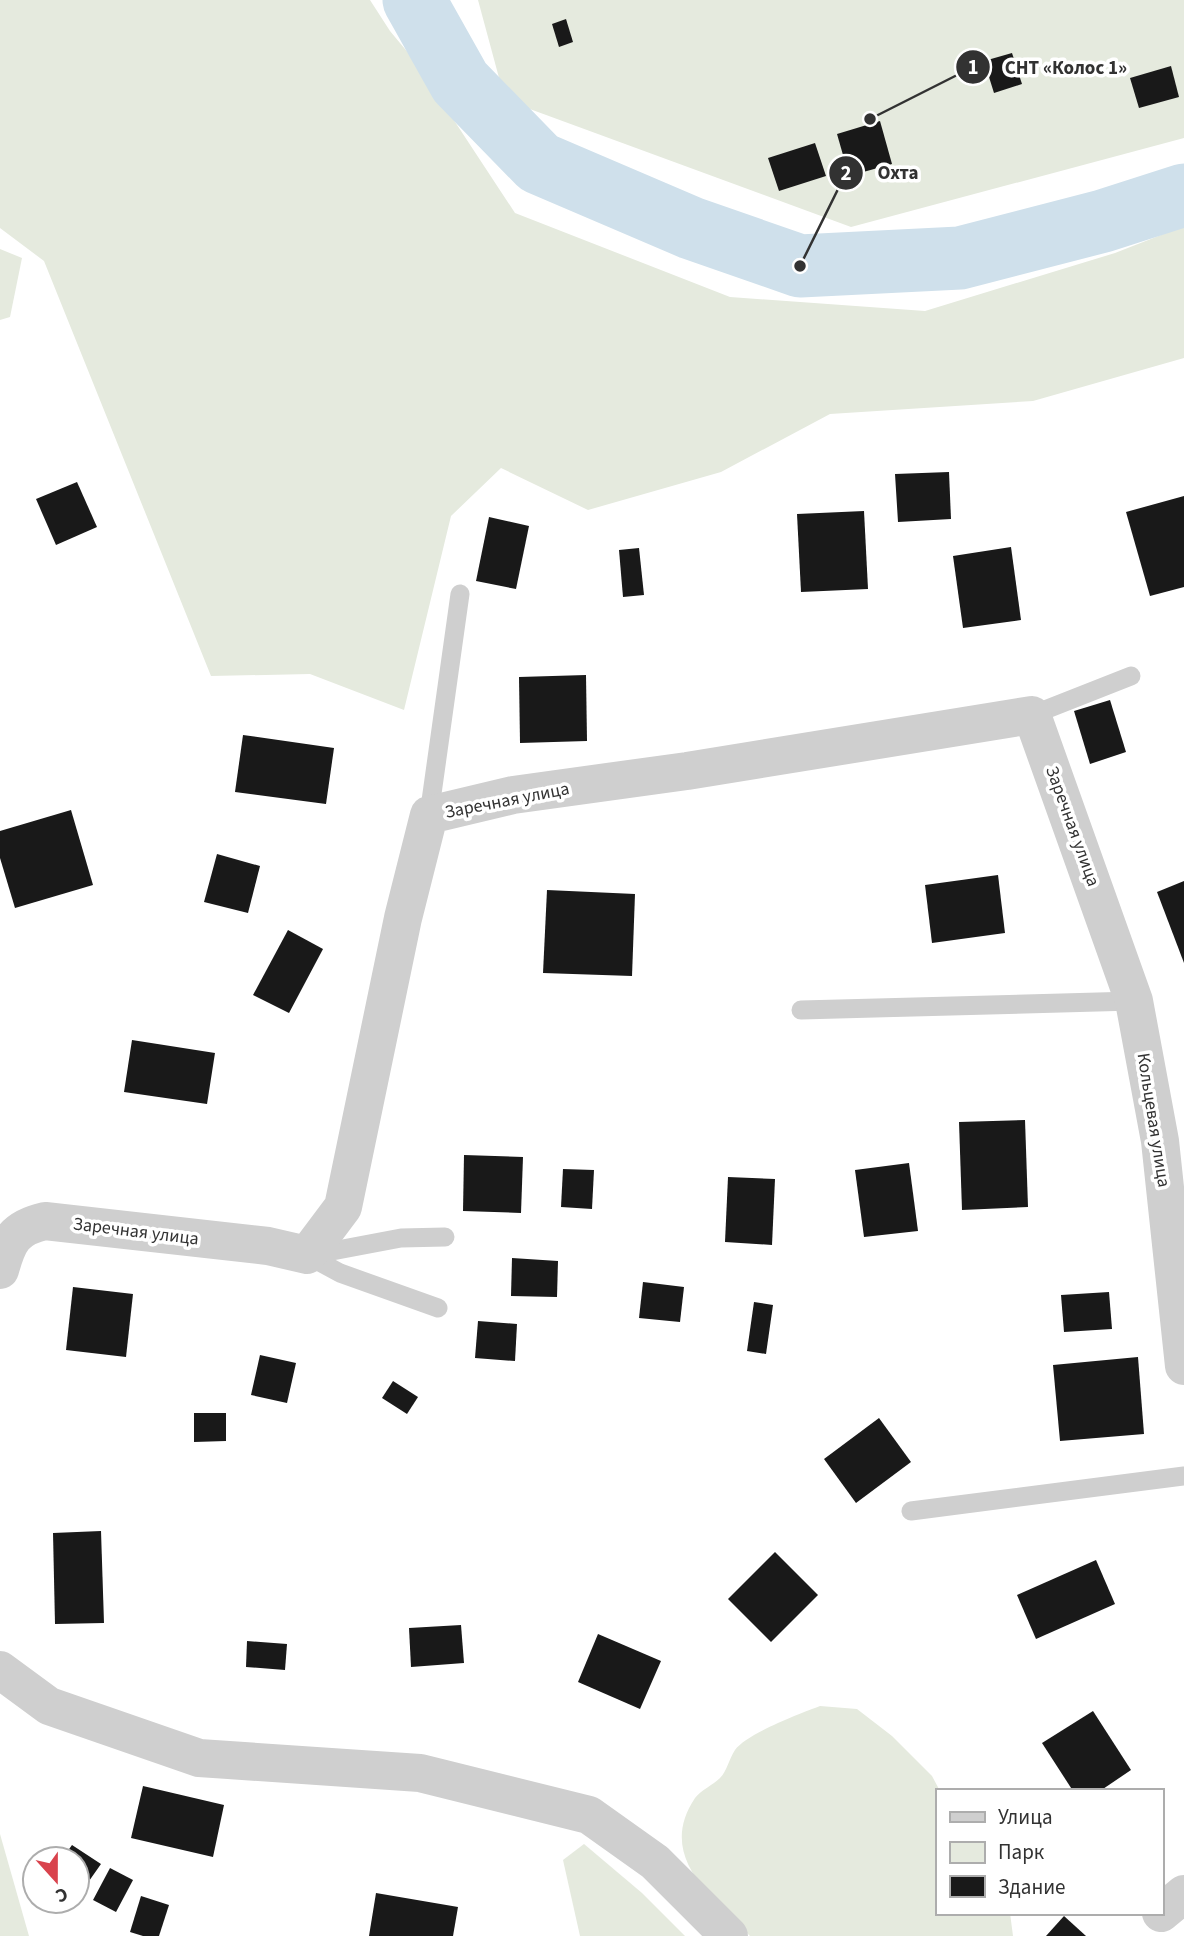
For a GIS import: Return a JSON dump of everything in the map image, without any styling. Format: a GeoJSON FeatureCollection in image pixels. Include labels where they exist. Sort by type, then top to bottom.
{"type":"FeatureCollection","features":[{"type":"Feature","properties":{"kind":"street","name":"Заречная улица"},"geometry":{"type":"LineString","coordinates":[[0,1270],[5,1251],[20,1230],[45,1221],[268,1246],[307,1255],[343,1207],[403,918],[429,815],[513,795],[687,771],[1032,715],[1134,1001]]}},
{"type":"Feature","properties":{"kind":"street","name":"Кольцевая улица"},"geometry":{"type":"LineString","coordinates":[[1134,1001],[1160,1141],[1184,1366]]}},
{"type":"Feature","properties":{"kind":"street"},"geometry":{"type":"LineString","coordinates":[[0,1670],[49,1706],[199,1758],[420,1773],[589,1815],[655,1861],[729,1936]]}},
{"type":"Feature","properties":{"kind":"street"},"geometry":{"type":"LineString","coordinates":[[1163,1911],[1184,1894]]}},
{"type":"Feature","properties":{"kind":"street"},"geometry":{"type":"LineString","coordinates":[[1145,1936],[1160,1915]]}},
{"type":"Feature","properties":{"kind":"lane"},"geometry":{"type":"LineString","coordinates":[[429,815],[460,594]]}},
{"type":"Feature","properties":{"kind":"lane"},"geometry":{"type":"LineString","coordinates":[[1032,715],[1130,676]]}},
{"type":"Feature","properties":{"kind":"lane"},"geometry":{"type":"LineString","coordinates":[[801,1010],[1134,1001]]}},
{"type":"Feature","properties":{"kind":"lane"},"geometry":{"type":"LineString","coordinates":[[307,1255],[401,1238],[445,1237]]}},
{"type":"Feature","properties":{"kind":"lane"},"geometry":{"type":"LineString","coordinates":[[307,1255],[340,1273],[438,1308]]}},
{"type":"Feature","properties":{"kind":"lane"},"geometry":{"type":"LineString","coordinates":[[911,1511],[1184,1476]]}},
{"type":"Feature","properties":{"kind":"green space"},"geometry":{"type":"Polygon","coordinates":[[[0,0],[370,0],[390,31],[415,61],[515,213],[730,297],[925,311],[1115,253],[1184,226],[1184,358],[1033,401],[830,414],[721,472],[588,510],[501,468],[451,516],[404,710],[310,674],[211,676],[44,261],[0,228],[0,0]]]}},
{"type":"Feature","properties":{"kind":"green space"},"geometry":{"type":"Polygon","coordinates":[[[478,0],[1184,0],[1184,138],[851,227],[505,100],[478,0]]]}},
{"type":"Feature","properties":{"kind":"green space"},"geometry":{"type":"Polygon","coordinates":[[[0,249],[22,258],[10,317],[0,320],[0,249]]]}},
{"type":"Feature","properties":{"kind":"green space"},"geometry":{"type":"Polygon","coordinates":[[[820,1706],[857,1709],[892,1736],[932,1776],[939,1789],[936,1789],[936,1915],[1010,1915],[1013,1936],[750,1936],[720,1907],[694,1874],[685,1857],[682,1839],[685,1819],[695,1798],[720,1778],[741,1744],[774,1725],[820,1706]]]}},
{"type":"Feature","properties":{"kind":"green space"},"geometry":{"type":"Polygon","coordinates":[[[0,1834],[29,1936],[0,1936],[0,1834]]]}},
{"type":"Feature","properties":{"kind":"green space"},"geometry":{"type":"Polygon","coordinates":[[[584,1844],[642,1893],[685,1936],[580,1936],[563,1860],[584,1844]]]}},
{"type":"Feature","properties":{"kind":"building"},"geometry":{"type":"Polygon","coordinates":[[[566,19],[573,42],[559,47],[552,24],[566,19]]]}},
{"type":"Feature","properties":{"kind":"building"},"geometry":{"type":"Polygon","coordinates":[[[1012,53],[1022,84],[994,93],[984,61],[1012,53]]]}},
{"type":"Feature","properties":{"kind":"building"},"geometry":{"type":"Polygon","coordinates":[[[1171,66],[1179,97],[1139,108],[1130,78],[1171,66]]]}},
{"type":"Feature","properties":{"kind":"building"},"geometry":{"type":"Polygon","coordinates":[[[880,121],[892,164],[849,176],[837,134],[880,121]]]}},
{"type":"Feature","properties":{"kind":"building"},"geometry":{"type":"Polygon","coordinates":[[[815,143],[826,176],[779,191],[768,158],[815,143]]]}},
{"type":"Feature","properties":{"kind":"building"},"geometry":{"type":"Polygon","coordinates":[[[949,472],[951,519],[898,522],[895,474],[949,472]]]}},
{"type":"Feature","properties":{"kind":"building"},"geometry":{"type":"Polygon","coordinates":[[[77,482],[97,527],[56,545],[36,499],[77,482]]]}},
{"type":"Feature","properties":{"kind":"building"},"geometry":{"type":"Polygon","coordinates":[[[1184,496],[1184,587],[1150,596],[1126,512],[1184,496]]]}},
{"type":"Feature","properties":{"kind":"building"},"geometry":{"type":"Polygon","coordinates":[[[864,511],[868,589],[801,592],[797,514],[864,511]]]}},
{"type":"Feature","properties":{"kind":"building"},"geometry":{"type":"Polygon","coordinates":[[[489,517],[529,526],[516,589],[476,581],[489,517]]]}},
{"type":"Feature","properties":{"kind":"building"},"geometry":{"type":"Polygon","coordinates":[[[1011,547],[1021,620],[963,628],[953,556],[1011,547]]]}},
{"type":"Feature","properties":{"kind":"building"},"geometry":{"type":"Polygon","coordinates":[[[639,548],[644,595],[623,597],[619,550],[639,548]]]}},
{"type":"Feature","properties":{"kind":"building"},"geometry":{"type":"Polygon","coordinates":[[[586,675],[587,741],[520,743],[519,677],[586,675]]]}},
{"type":"Feature","properties":{"kind":"building"},"geometry":{"type":"Polygon","coordinates":[[[1110,700],[1126,752],[1090,764],[1074,711],[1110,700]]]}},
{"type":"Feature","properties":{"kind":"building"},"geometry":{"type":"Polygon","coordinates":[[[243,735],[334,748],[326,804],[235,792],[243,735]]]}},
{"type":"Feature","properties":{"kind":"building"},"geometry":{"type":"Polygon","coordinates":[[[71,810],[93,885],[15,908],[0,858],[0,831],[71,810]]]}},
{"type":"Feature","properties":{"kind":"building"},"geometry":{"type":"Polygon","coordinates":[[[217,854],[260,866],[248,913],[204,902],[217,854]]]}},
{"type":"Feature","properties":{"kind":"building"},"geometry":{"type":"Polygon","coordinates":[[[998,875],[1005,933],[932,943],[925,885],[998,875]]]}},
{"type":"Feature","properties":{"kind":"building"},"geometry":{"type":"Polygon","coordinates":[[[1184,881],[1184,963],[1157,892],[1184,881]]]}},
{"type":"Feature","properties":{"kind":"building"},"geometry":{"type":"Polygon","coordinates":[[[547,890],[635,894],[632,976],[543,973],[547,890]]]}},
{"type":"Feature","properties":{"kind":"building"},"geometry":{"type":"Polygon","coordinates":[[[288,930],[323,949],[289,1013],[253,995],[288,930]]]}},
{"type":"Feature","properties":{"kind":"building"},"geometry":{"type":"Polygon","coordinates":[[[132,1040],[215,1053],[207,1104],[124,1092],[132,1040]]]}},
{"type":"Feature","properties":{"kind":"building"},"geometry":{"type":"Polygon","coordinates":[[[1025,1120],[1028,1207],[962,1210],[959,1122],[1025,1120]]]}},
{"type":"Feature","properties":{"kind":"building"},"geometry":{"type":"Polygon","coordinates":[[[464,1155],[523,1157],[521,1213],[463,1211],[464,1155]]]}},
{"type":"Feature","properties":{"kind":"building"},"geometry":{"type":"Polygon","coordinates":[[[909,1163],[918,1231],[864,1237],[855,1170],[909,1163]]]}},
{"type":"Feature","properties":{"kind":"building"},"geometry":{"type":"Polygon","coordinates":[[[563,1169],[594,1170],[592,1209],[561,1207],[563,1169]]]}},
{"type":"Feature","properties":{"kind":"building"},"geometry":{"type":"Polygon","coordinates":[[[728,1177],[775,1179],[772,1245],[725,1242],[728,1177]]]}},
{"type":"Feature","properties":{"kind":"building"},"geometry":{"type":"Polygon","coordinates":[[[512,1258],[558,1261],[557,1297],[511,1296],[512,1258]]]}},
{"type":"Feature","properties":{"kind":"building"},"geometry":{"type":"Polygon","coordinates":[[[643,1282],[684,1287],[680,1322],[639,1318],[643,1282]]]}},
{"type":"Feature","properties":{"kind":"building"},"geometry":{"type":"Polygon","coordinates":[[[73,1287],[133,1294],[126,1357],[66,1350],[73,1287]]]}},
{"type":"Feature","properties":{"kind":"building"},"geometry":{"type":"Polygon","coordinates":[[[1109,1292],[1112,1329],[1064,1332],[1061,1295],[1109,1292]]]}},
{"type":"Feature","properties":{"kind":"building"},"geometry":{"type":"Polygon","coordinates":[[[754,1302],[773,1305],[766,1354],[747,1351],[754,1302]]]}},
{"type":"Feature","properties":{"kind":"building"},"geometry":{"type":"Polygon","coordinates":[[[478,1321],[517,1324],[515,1361],[475,1358],[478,1321]]]}},
{"type":"Feature","properties":{"kind":"building"},"geometry":{"type":"Polygon","coordinates":[[[260,1355],[296,1363],[287,1403],[251,1395],[260,1355]]]}},
{"type":"Feature","properties":{"kind":"building"},"geometry":{"type":"Polygon","coordinates":[[[1138,1357],[1144,1434],[1060,1441],[1053,1365],[1138,1357]]]}},
{"type":"Feature","properties":{"kind":"building"},"geometry":{"type":"Polygon","coordinates":[[[393,1381],[418,1397],[407,1414],[382,1398],[393,1381]]]}},
{"type":"Feature","properties":{"kind":"building"},"geometry":{"type":"Polygon","coordinates":[[[194,1413],[226,1413],[226,1441],[194,1442],[194,1413]]]}},
{"type":"Feature","properties":{"kind":"building"},"geometry":{"type":"Polygon","coordinates":[[[879,1418],[911,1462],[856,1503],[824,1459],[879,1418]]]}},
{"type":"Feature","properties":{"kind":"building"},"geometry":{"type":"Polygon","coordinates":[[[101,1531],[104,1623],[55,1624],[53,1533],[101,1531]]]}},
{"type":"Feature","properties":{"kind":"building"},"geometry":{"type":"Polygon","coordinates":[[[775,1552],[818,1595],[771,1642],[728,1599],[775,1552]]]}},
{"type":"Feature","properties":{"kind":"building"},"geometry":{"type":"Polygon","coordinates":[[[1096,1560],[1115,1604],[1036,1639],[1017,1595],[1096,1560]]]}},
{"type":"Feature","properties":{"kind":"building"},"geometry":{"type":"Polygon","coordinates":[[[461,1625],[464,1663],[411,1667],[409,1628],[461,1625]]]}},
{"type":"Feature","properties":{"kind":"building"},"geometry":{"type":"Polygon","coordinates":[[[598,1634],[661,1661],[640,1709],[578,1682],[598,1634]]]}},
{"type":"Feature","properties":{"kind":"building"},"geometry":{"type":"Polygon","coordinates":[[[247,1641],[287,1644],[285,1670],[246,1667],[247,1641]]]}},
{"type":"Feature","properties":{"kind":"building"},"geometry":{"type":"Polygon","coordinates":[[[1093,1711],[1131,1770],[1103,1789],[1072,1789],[1042,1743],[1093,1711]]]}},
{"type":"Feature","properties":{"kind":"building"},"geometry":{"type":"Polygon","coordinates":[[[143,1786],[224,1805],[213,1857],[131,1838],[143,1786]]]}},
{"type":"Feature","properties":{"kind":"building"},"geometry":{"type":"Polygon","coordinates":[[[91,1857],[101,1864],[91,1878],[91,1857]]]}},
{"type":"Feature","properties":{"kind":"building"},"geometry":{"type":"Polygon","coordinates":[[[110,1868],[133,1880],[116,1912],[93,1900],[110,1868]]]}},
{"type":"Feature","properties":{"kind":"building"},"geometry":{"type":"Polygon","coordinates":[[[376,1893],[458,1907],[453,1936],[369,1936],[376,1893]]]}},
{"type":"Feature","properties":{"kind":"building"},"geometry":{"type":"Polygon","coordinates":[[[141,1896],[169,1905],[159,1936],[143,1936],[130,1932],[141,1896]]]}},
{"type":"Feature","properties":{"kind":"building"},"geometry":{"type":"Polygon","coordinates":[[[1064,1916],[1086,1936],[1046,1936],[1064,1916]]]}},
{"type":"Feature","properties":{"kind":"waterway"},"geometry":{"type":"LineString","coordinates":[[414,0],[460,82],[539,163],[691,228],[800,266],[960,258],[1103,221],[1184,195]]}},
{"type":"Feature","properties":{"kind":"place","name":"СНТ «Колос 1»"},"geometry":{"type":"Point","coordinates":[870,119]}},
{"type":"Feature","properties":{"kind":"place","name":"Охта"},"geometry":{"type":"Point","coordinates":[800,266]}}]}
